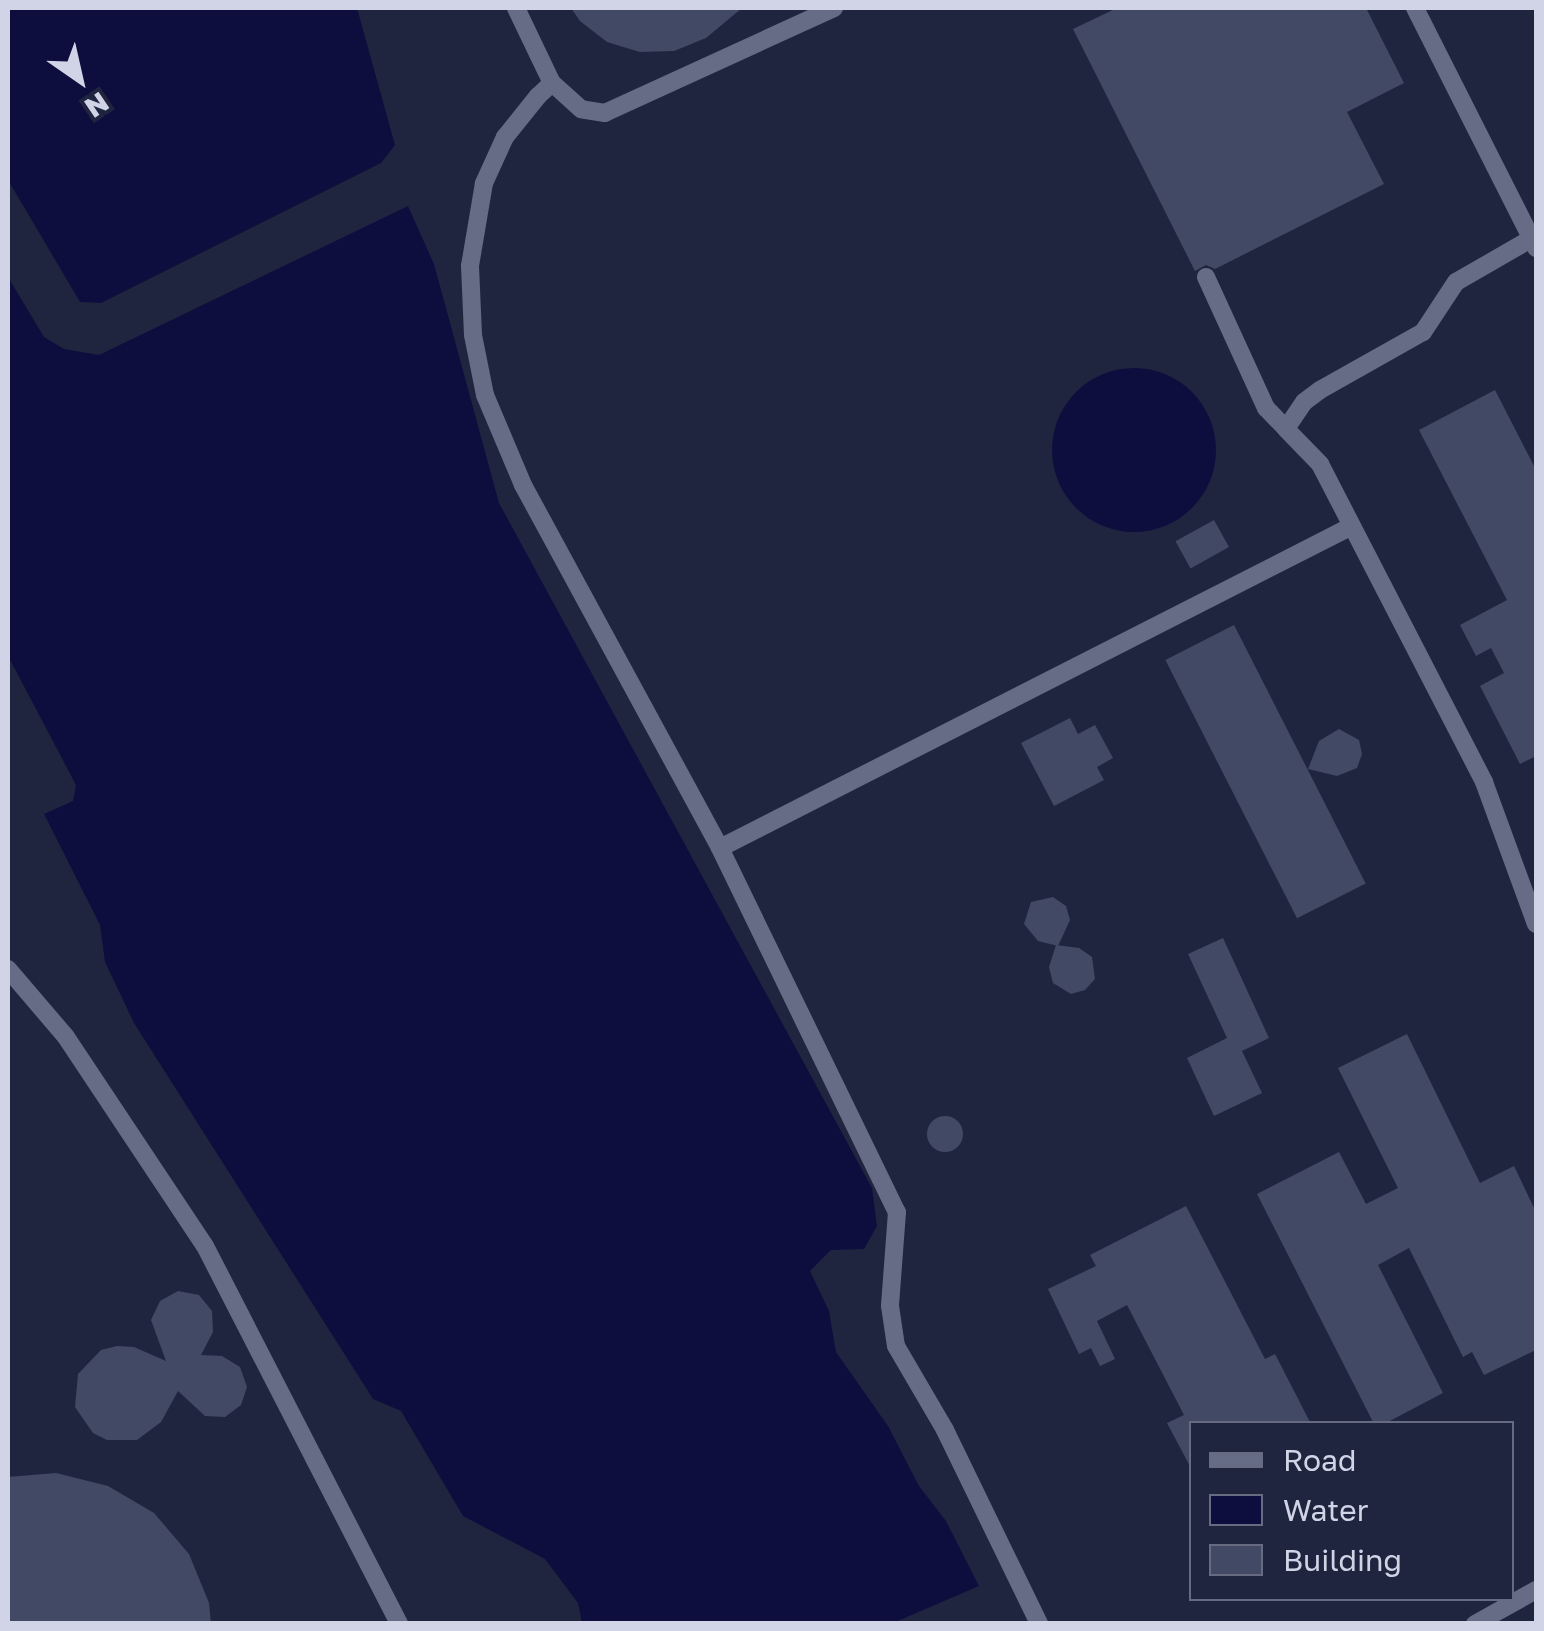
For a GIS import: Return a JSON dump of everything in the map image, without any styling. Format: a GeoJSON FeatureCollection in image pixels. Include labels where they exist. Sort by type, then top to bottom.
{"type":"FeatureCollection","features":[{"type":"Feature","properties":{"kind":"street"},"geometry":{"type":"LineString","coordinates":[[516,8],[552,82],[581,109],[605,114],[834,8]]}},
{"type":"Feature","properties":{"kind":"street"},"geometry":{"type":"LineString","coordinates":[[1286,430],[1304,402],[1320,390],[1423,332],[1456,282],[1535,241],[1415,8]]}},
{"type":"Feature","properties":{"kind":"street"},"geometry":{"type":"LineString","coordinates":[[552,82],[505,137],[478,210],[470,302],[481,380],[523,484],[720,848],[897,1212],[890,1306],[896,1346],[945,1430],[1039,1624]]}},
{"type":"Feature","properties":{"kind":"street"},"geometry":{"type":"LineString","coordinates":[[1206,278],[1266,408],[1320,464],[1484,782],[1536,924]]}},
{"type":"Feature","properties":{"kind":"street"},"geometry":{"type":"LineString","coordinates":[[720,848],[1352,526]]}},
{"type":"Feature","properties":{"kind":"street"},"geometry":{"type":"LineString","coordinates":[[8,968],[66,1037],[205,1246],[399,1624]]}},
{"type":"Feature","properties":{"kind":"street"},"geometry":{"type":"LineString","coordinates":[[1475,1624],[1536,1590]]}},
{"type":"Feature","properties":{"kind":"water"},"geometry":{"type":"Polygon","coordinates":[[[8,8],[357,8],[395,145],[381,163],[101,303],[80,302],[8,180],[8,8]]]}},
{"type":"Feature","properties":{"kind":"water"},"geometry":{"type":"Polygon","coordinates":[[[408,206],[434,264],[499,503],[872,1188],[877,1226],[864,1249],[831,1250],[810,1271],[829,1311],[836,1352],[888,1426],[919,1486],[946,1521],[979,1586],[893,1623],[582,1623],[578,1603],[545,1559],[463,1516],[401,1411],[373,1399],[134,1023],[105,962],[100,925],[44,814],[73,801],[76,785],[8,656],[8,277],[44,337],[64,349],[99,355],[408,206]]]}},
{"type":"Feature","properties":{"kind":"water"},"geometry":{"type":"Polygon","coordinates":[[[1134,368],[1165,374],[1192,392],[1210,419],[1216,450],[1210,481],[1192,508],[1165,526],[1134,532],[1103,526],[1076,508],[1058,481],[1052,450],[1058,419],[1076,392],[1103,374],[1134,368]]]}},
{"type":"Feature","properties":{"kind":"building"},"geometry":{"type":"Polygon","coordinates":[[[571,8],[742,8],[706,38],[674,51],[640,52],[607,42],[580,21],[571,8]]]}},
{"type":"Feature","properties":{"kind":"building"},"geometry":{"type":"Polygon","coordinates":[[[1117,8],[1366,8],[1404,83],[1347,112],[1384,184],[1215,269],[1206,265],[1195,271],[1073,29],[1117,8]]]}},
{"type":"Feature","properties":{"kind":"building"},"geometry":{"type":"Polygon","coordinates":[[[1495,390],[1536,470],[1536,756],[1520,764],[1480,686],[1504,673],[1491,648],[1476,656],[1460,625],[1507,600],[1419,430],[1495,390]]]}},
{"type":"Feature","properties":{"kind":"building"},"geometry":{"type":"Polygon","coordinates":[[[1214,520],[1229,547],[1191,568],[1176,541],[1214,520]]]}},
{"type":"Feature","properties":{"kind":"building"},"geometry":{"type":"Polygon","coordinates":[[[1234,625],[1366,883],[1297,918],[1165,660],[1234,625]]]}},
{"type":"Feature","properties":{"kind":"building"},"geometry":{"type":"Polygon","coordinates":[[[1070,718],[1078,734],[1095,725],[1113,758],[1097,767],[1104,780],[1054,806],[1021,743],[1070,718]]]}},
{"type":"Feature","properties":{"kind":"building"},"geometry":{"type":"Polygon","coordinates":[[[1339,729],[1359,740],[1362,754],[1357,768],[1337,776],[1308,769],[1319,741],[1339,729]]]}},
{"type":"Feature","properties":{"kind":"building"},"geometry":{"type":"Polygon","coordinates":[[[1053,897],[1066,906],[1070,920],[1058,946],[1038,941],[1024,924],[1031,902],[1053,897]]]}},
{"type":"Feature","properties":{"kind":"building"},"geometry":{"type":"Polygon","coordinates":[[[1223,938],[1269,1038],[1242,1051],[1262,1093],[1214,1116],[1187,1058],[1227,1038],[1188,954],[1223,938]]]}},
{"type":"Feature","properties":{"kind":"building"},"geometry":{"type":"Polygon","coordinates":[[[1056,945],[1079,948],[1092,957],[1095,979],[1085,990],[1071,994],[1053,983],[1049,967],[1056,945]]]}},
{"type":"Feature","properties":{"kind":"building"},"geometry":{"type":"Polygon","coordinates":[[[1407,1034],[1480,1183],[1514,1166],[1536,1212],[1536,1350],[1484,1375],[1472,1352],[1463,1357],[1409,1248],[1378,1265],[1443,1393],[1390,1421],[1372,1421],[1257,1194],[1339,1152],[1366,1204],[1398,1188],[1338,1068],[1407,1034]]]}},
{"type":"Feature","properties":{"kind":"building"},"geometry":{"type":"Polygon","coordinates":[[[945,1116],[958,1121],[963,1134],[958,1147],[945,1152],[932,1147],[927,1134],[932,1121],[945,1116]]]}},
{"type":"Feature","properties":{"kind":"building"},"geometry":{"type":"Polygon","coordinates":[[[1186,1206],[1265,1359],[1275,1354],[1309,1421],[1189,1421],[1189,1464],[1167,1423],[1184,1415],[1127,1305],[1097,1321],[1115,1359],[1100,1366],[1091,1348],[1079,1354],[1048,1289],[1096,1266],[1090,1255],[1186,1206]]]}},
{"type":"Feature","properties":{"kind":"building"},"geometry":{"type":"Polygon","coordinates":[[[178,1291],[199,1295],[212,1311],[213,1332],[201,1355],[222,1356],[240,1367],[247,1387],[241,1405],[225,1417],[205,1416],[178,1391],[161,1422],[137,1440],[107,1440],[93,1433],[75,1407],[78,1374],[101,1350],[117,1346],[134,1347],[166,1361],[151,1320],[160,1301],[178,1291]]]}},
{"type":"Feature","properties":{"kind":"building"},"geometry":{"type":"Polygon","coordinates":[[[56,1473],[108,1486],[154,1513],[189,1554],[209,1603],[211,1624],[8,1624],[8,1477],[56,1473]]]}}]}
